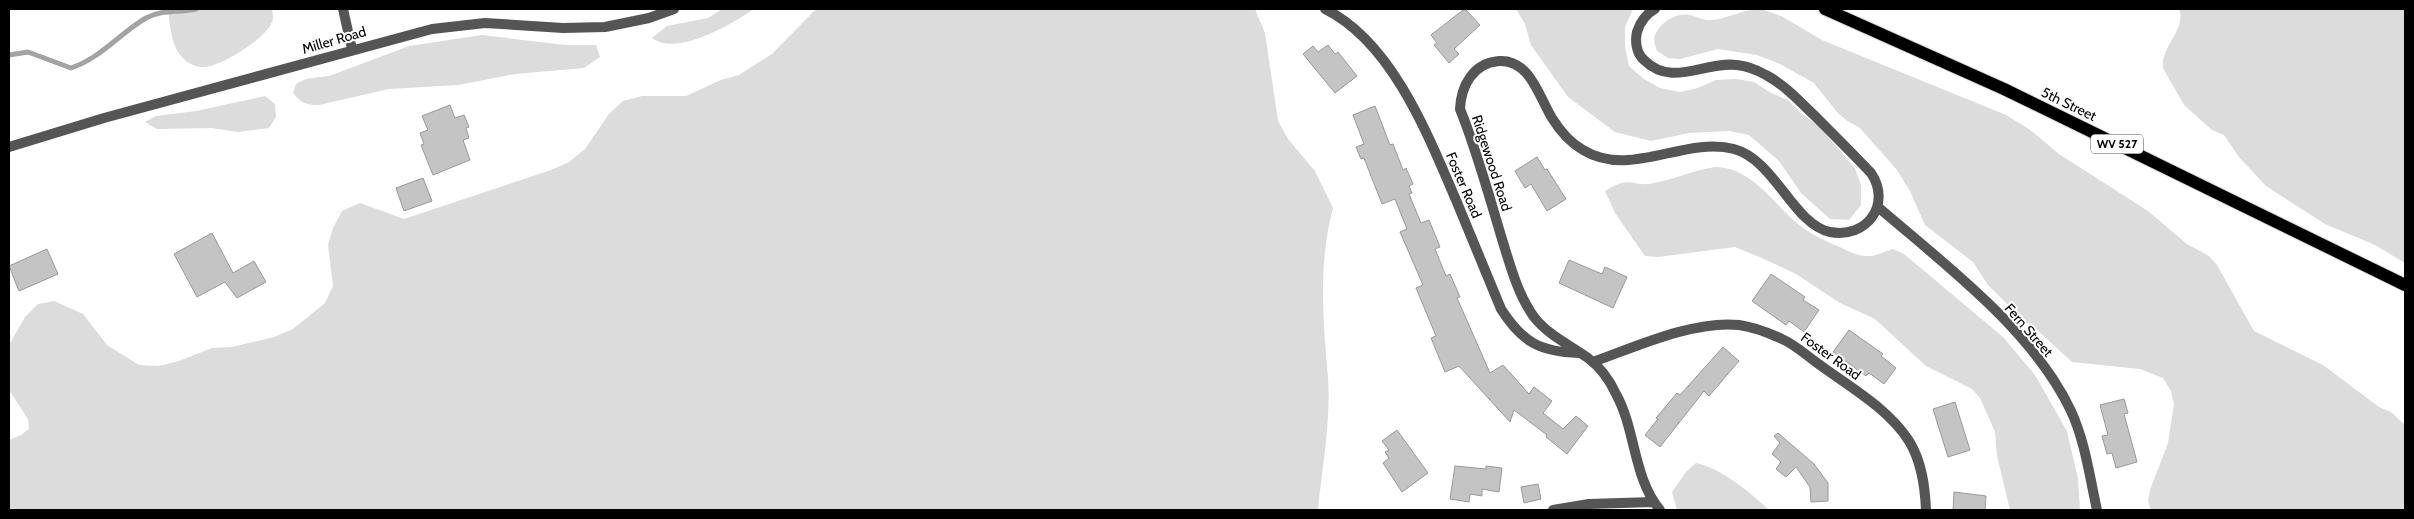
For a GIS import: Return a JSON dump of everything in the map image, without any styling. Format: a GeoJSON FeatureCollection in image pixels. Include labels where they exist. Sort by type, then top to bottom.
{"type":"FeatureCollection","features":[{"type":"Feature","properties":{"kind":"main road","name":"5th Street"},"geometry":{"type":"LineString","coordinates":[[1825,9],[1995,85],[2405,285]]}},
{"type":"Feature","properties":{"kind":"street"},"geometry":{"type":"LineString","coordinates":[[343,9],[352,49]]}},
{"type":"Feature","properties":{"kind":"street","name":"Miller Road"},"geometry":{"type":"LineString","coordinates":[[9,148],[104,118],[352,49],[450,25],[485,23],[573,28],[605,27],[648,18],[674,9]]}},
{"type":"Feature","properties":{"kind":"street","name":"Foster Road"},"geometry":{"type":"LineString","coordinates":[[1326,9],[1349,24],[1375,50],[1410,100],[1433,146],[1501,309],[1510,323],[1520,335],[1536,345],[1557,352],[1580,354]]}},
{"type":"Feature","properties":{"kind":"street"},"geometry":{"type":"LineString","coordinates":[[1655,9],[1649,12],[1640,23],[1637,34],[1636,46],[1640,56],[1649,65],[1659,71],[1672,74],[1736,65],[1766,74],[1798,100],[1871,173],[1880,190],[1878,207]]}},
{"type":"Feature","properties":{"kind":"street","name":"Ridgewood Road"},"geometry":{"type":"LineString","coordinates":[[1660,510],[1653,502],[1636,457],[1624,408],[1605,376],[1593,362],[1553,335],[1534,318],[1524,300],[1511,266],[1460,109],[1465,83],[1474,71],[1485,64],[1499,61],[1511,63],[1522,69],[1532,79],[1562,133],[1584,151],[1600,158],[1618,161],[1637,160],[1690,147],[1721,147],[1736,150],[1751,157],[1764,168],[1814,224],[1830,232],[1842,232],[1861,227],[1874,215],[1878,207]]}},
{"type":"Feature","properties":{"kind":"street","name":"Fern Street"},"geometry":{"type":"LineString","coordinates":[[1878,207],[1979,296],[2018,335],[2052,378],[2072,413],[2097,510]]}},
{"type":"Feature","properties":{"kind":"street","name":"Foster Road"},"geometry":{"type":"LineString","coordinates":[[1593,362],[1692,330],[1721,326],[1739,325],[1759,330],[1784,340],[1863,396],[1892,420],[1909,441],[1919,462],[1925,488],[1926,510]]}},
{"type":"Feature","properties":{"kind":"street"},"geometry":{"type":"LineString","coordinates":[[1553,510],[1589,504],[1653,502]]}},
{"type":"Feature","properties":{"kind":"shaded area"},"geometry":{"type":"Polygon","coordinates":[[[168,9],[272,9],[273,18],[267,30],[242,51],[222,62],[203,67],[186,61],[176,49],[168,9]]]}},
{"type":"Feature","properties":{"kind":"shaded area"},"geometry":{"type":"Polygon","coordinates":[[[722,9],[754,9],[719,30],[689,41],[675,44],[663,43],[652,38],[667,26],[708,18],[722,9]]]}},
{"type":"Feature","properties":{"kind":"shaded area"},"geometry":{"type":"Polygon","coordinates":[[[816,9],[1255,9],[1265,33],[1278,121],[1288,139],[1315,171],[1333,208],[1325,250],[1323,314],[1329,395],[1326,444],[1318,510],[9,510],[9,440],[29,429],[28,419],[9,390],[9,345],[25,317],[38,304],[54,301],[83,314],[107,345],[139,365],[159,366],[179,361],[212,348],[232,347],[274,337],[293,329],[325,303],[333,286],[328,245],[333,228],[342,211],[360,203],[404,219],[551,170],[569,162],[585,149],[609,114],[623,101],[642,96],[686,96],[721,80],[739,75],[772,54],[816,9]]]}},
{"type":"Feature","properties":{"kind":"shaded area"},"geometry":{"type":"Polygon","coordinates":[[[1516,9],[1633,9],[1625,27],[1625,47],[1629,66],[1644,79],[1660,88],[1680,92],[1698,88],[1716,80],[1736,79],[1754,82],[1771,93],[1788,100],[1802,114],[1818,125],[1855,168],[1861,185],[1861,205],[1849,220],[1830,219],[1801,193],[1779,161],[1749,135],[1729,131],[1689,133],[1651,141],[1615,132],[1568,97],[1531,45],[1525,24],[1516,9]]]}},
{"type":"Feature","properties":{"kind":"shaded area"},"geometry":{"type":"Polygon","coordinates":[[[1754,9],[1761,9],[1781,16],[1822,40],[2006,115],[2029,129],[2059,154],[2148,211],[2187,244],[2209,256],[2217,265],[2254,331],[2323,365],[2379,407],[2391,412],[2405,425],[2405,510],[2151,510],[2148,501],[2150,490],[2168,443],[2174,404],[2171,391],[2163,378],[2140,369],[2072,362],[2035,328],[2024,321],[1988,285],[1973,262],[1925,225],[1910,191],[1897,170],[1860,128],[1837,112],[1814,83],[1780,64],[1757,55],[1718,49],[1680,59],[1668,58],[1657,51],[1654,41],[1658,29],[1672,18],[1684,15],[1712,20],[1754,9]]]}},
{"type":"Feature","properties":{"kind":"shaded area"},"geometry":{"type":"Polygon","coordinates":[[[2179,9],[2405,9],[2405,263],[2375,245],[2325,224],[2266,186],[2239,157],[2224,135],[2212,130],[2184,105],[2163,68],[2165,53],[2179,24],[2179,9]]]}},
{"type":"Feature","properties":{"kind":"shaded area"},"geometry":{"type":"Polygon","coordinates":[[[482,35],[565,45],[596,45],[600,57],[584,68],[515,74],[458,85],[389,89],[319,105],[304,103],[293,93],[296,84],[301,81],[332,75],[409,46],[482,35]]]}},
{"type":"Feature","properties":{"kind":"shaded area"},"geometry":{"type":"Polygon","coordinates":[[[265,96],[275,104],[276,117],[269,128],[238,132],[212,128],[157,129],[145,122],[156,116],[196,111],[265,96]]]}},
{"type":"Feature","properties":{"kind":"shaded area"},"geometry":{"type":"Polygon","coordinates":[[[1715,167],[1737,172],[1755,183],[1799,225],[1827,242],[1860,255],[1873,256],[1893,249],[1904,254],[2003,337],[2035,375],[2067,431],[2078,479],[2080,510],[2010,510],[1997,456],[1995,432],[1980,398],[1972,389],[1926,366],[1875,319],[1840,303],[1796,274],[1735,247],[1658,257],[1645,256],[1615,213],[1605,191],[1621,183],[1654,183],[1715,167]]]}},
{"type":"Feature","properties":{"kind":"shaded area"},"geometry":{"type":"Polygon","coordinates":[[[1696,463],[1725,476],[1745,489],[1769,510],[1677,510],[1672,492],[1686,472],[1696,463]]]}},
{"type":"Feature","properties":{"kind":"building"},"geometry":{"type":"Polygon","coordinates":[[[1463,10],[1466,10],[1480,25],[1454,49],[1459,54],[1449,63],[1434,45],[1437,43],[1431,35],[1463,10]]]}},
{"type":"Feature","properties":{"kind":"building"},"geometry":{"type":"Polygon","coordinates":[[[1328,45],[1335,54],[1338,52],[1357,76],[1335,93],[1303,54],[1313,46],[1318,52],[1328,45]]]}},
{"type":"Feature","properties":{"kind":"building"},"geometry":{"type":"Polygon","coordinates":[[[450,105],[455,118],[464,115],[469,127],[466,128],[469,138],[463,140],[470,160],[433,175],[421,145],[424,144],[420,133],[428,130],[422,116],[450,105]]]}},
{"type":"Feature","properties":{"kind":"building"},"geometry":{"type":"Polygon","coordinates":[[[1375,106],[1390,145],[1393,144],[1403,170],[1406,168],[1413,184],[1409,186],[1412,193],[1409,194],[1421,223],[1429,220],[1440,247],[1435,249],[1446,276],[1450,274],[1460,297],[1457,298],[1490,373],[1503,365],[1529,394],[1534,387],[1552,401],[1543,413],[1563,429],[1576,416],[1588,426],[1567,454],[1546,437],[1547,435],[1514,410],[1510,422],[1459,366],[1445,372],[1431,338],[1436,336],[1416,288],[1423,285],[1400,232],[1407,229],[1395,199],[1382,204],[1364,158],[1361,159],[1356,147],[1364,144],[1353,115],[1375,106]]]}},
{"type":"Feature","properties":{"kind":"building"},"geometry":{"type":"Polygon","coordinates":[[[1537,157],[1566,199],[1547,211],[1531,184],[1525,188],[1515,171],[1537,157]]]}},
{"type":"Feature","properties":{"kind":"building"},"geometry":{"type":"Polygon","coordinates":[[[423,178],[432,201],[404,211],[396,188],[423,178]]]}},
{"type":"Feature","properties":{"kind":"building"},"geometry":{"type":"Polygon","coordinates":[[[212,233],[233,273],[254,261],[266,282],[237,298],[225,282],[197,297],[174,254],[212,233]]]}},
{"type":"Feature","properties":{"kind":"building"},"geometry":{"type":"Polygon","coordinates":[[[47,249],[58,274],[19,291],[9,266],[47,249]]]}},
{"type":"Feature","properties":{"kind":"building"},"geometry":{"type":"Polygon","coordinates":[[[1569,260],[1602,274],[1605,267],[1627,277],[1613,308],[1559,283],[1569,260]]]}},
{"type":"Feature","properties":{"kind":"building"},"geometry":{"type":"Polygon","coordinates":[[[1771,274],[1805,297],[1803,300],[1819,310],[1804,332],[1789,321],[1786,325],[1752,301],[1771,274]]]}},
{"type":"Feature","properties":{"kind":"building"},"geometry":{"type":"Polygon","coordinates":[[[1849,330],[1883,354],[1881,356],[1896,368],[1884,384],[1869,373],[1866,376],[1833,352],[1849,330]]]}},
{"type":"Feature","properties":{"kind":"building"},"geometry":{"type":"Polygon","coordinates":[[[1723,347],[1739,361],[1709,396],[1704,391],[1660,447],[1645,435],[1658,419],[1656,418],[1677,393],[1680,395],[1723,347]]]}},
{"type":"Feature","properties":{"kind":"building"},"geometry":{"type":"Polygon","coordinates":[[[2124,399],[2128,413],[2124,414],[2137,462],[2116,468],[2112,453],[2107,454],[2102,436],[2108,435],[2100,405],[2124,399]]]}},
{"type":"Feature","properties":{"kind":"building"},"geometry":{"type":"Polygon","coordinates":[[[1955,402],[1970,450],[1948,457],[1933,409],[1955,402]]]}},
{"type":"Feature","properties":{"kind":"building"},"geometry":{"type":"Polygon","coordinates":[[[1397,430],[1428,473],[1402,492],[1383,463],[1389,458],[1385,452],[1389,450],[1382,441],[1397,430]]]}},
{"type":"Feature","properties":{"kind":"building"},"geometry":{"type":"Polygon","coordinates":[[[1778,433],[1814,464],[1828,483],[1828,501],[1811,502],[1810,487],[1796,467],[1786,477],[1776,469],[1781,462],[1772,454],[1780,443],[1774,436],[1778,433]]]}},
{"type":"Feature","properties":{"kind":"building"},"geometry":{"type":"Polygon","coordinates":[[[1455,466],[1486,469],[1486,466],[1502,468],[1499,492],[1482,489],[1482,496],[1470,494],[1469,502],[1450,499],[1455,466]]]}},
{"type":"Feature","properties":{"kind":"building"},"geometry":{"type":"Polygon","coordinates":[[[1538,484],[1541,499],[1524,503],[1521,487],[1538,484]]]}},
{"type":"Feature","properties":{"kind":"building"},"geometry":{"type":"Polygon","coordinates":[[[1954,492],[1986,496],[1985,510],[1953,510],[1954,492]]]}},
{"type":"Feature","properties":{"kind":"waterway"},"geometry":{"type":"LineString","coordinates":[[9,55],[28,52],[71,68],[92,58],[152,15],[196,9]]}}]}
